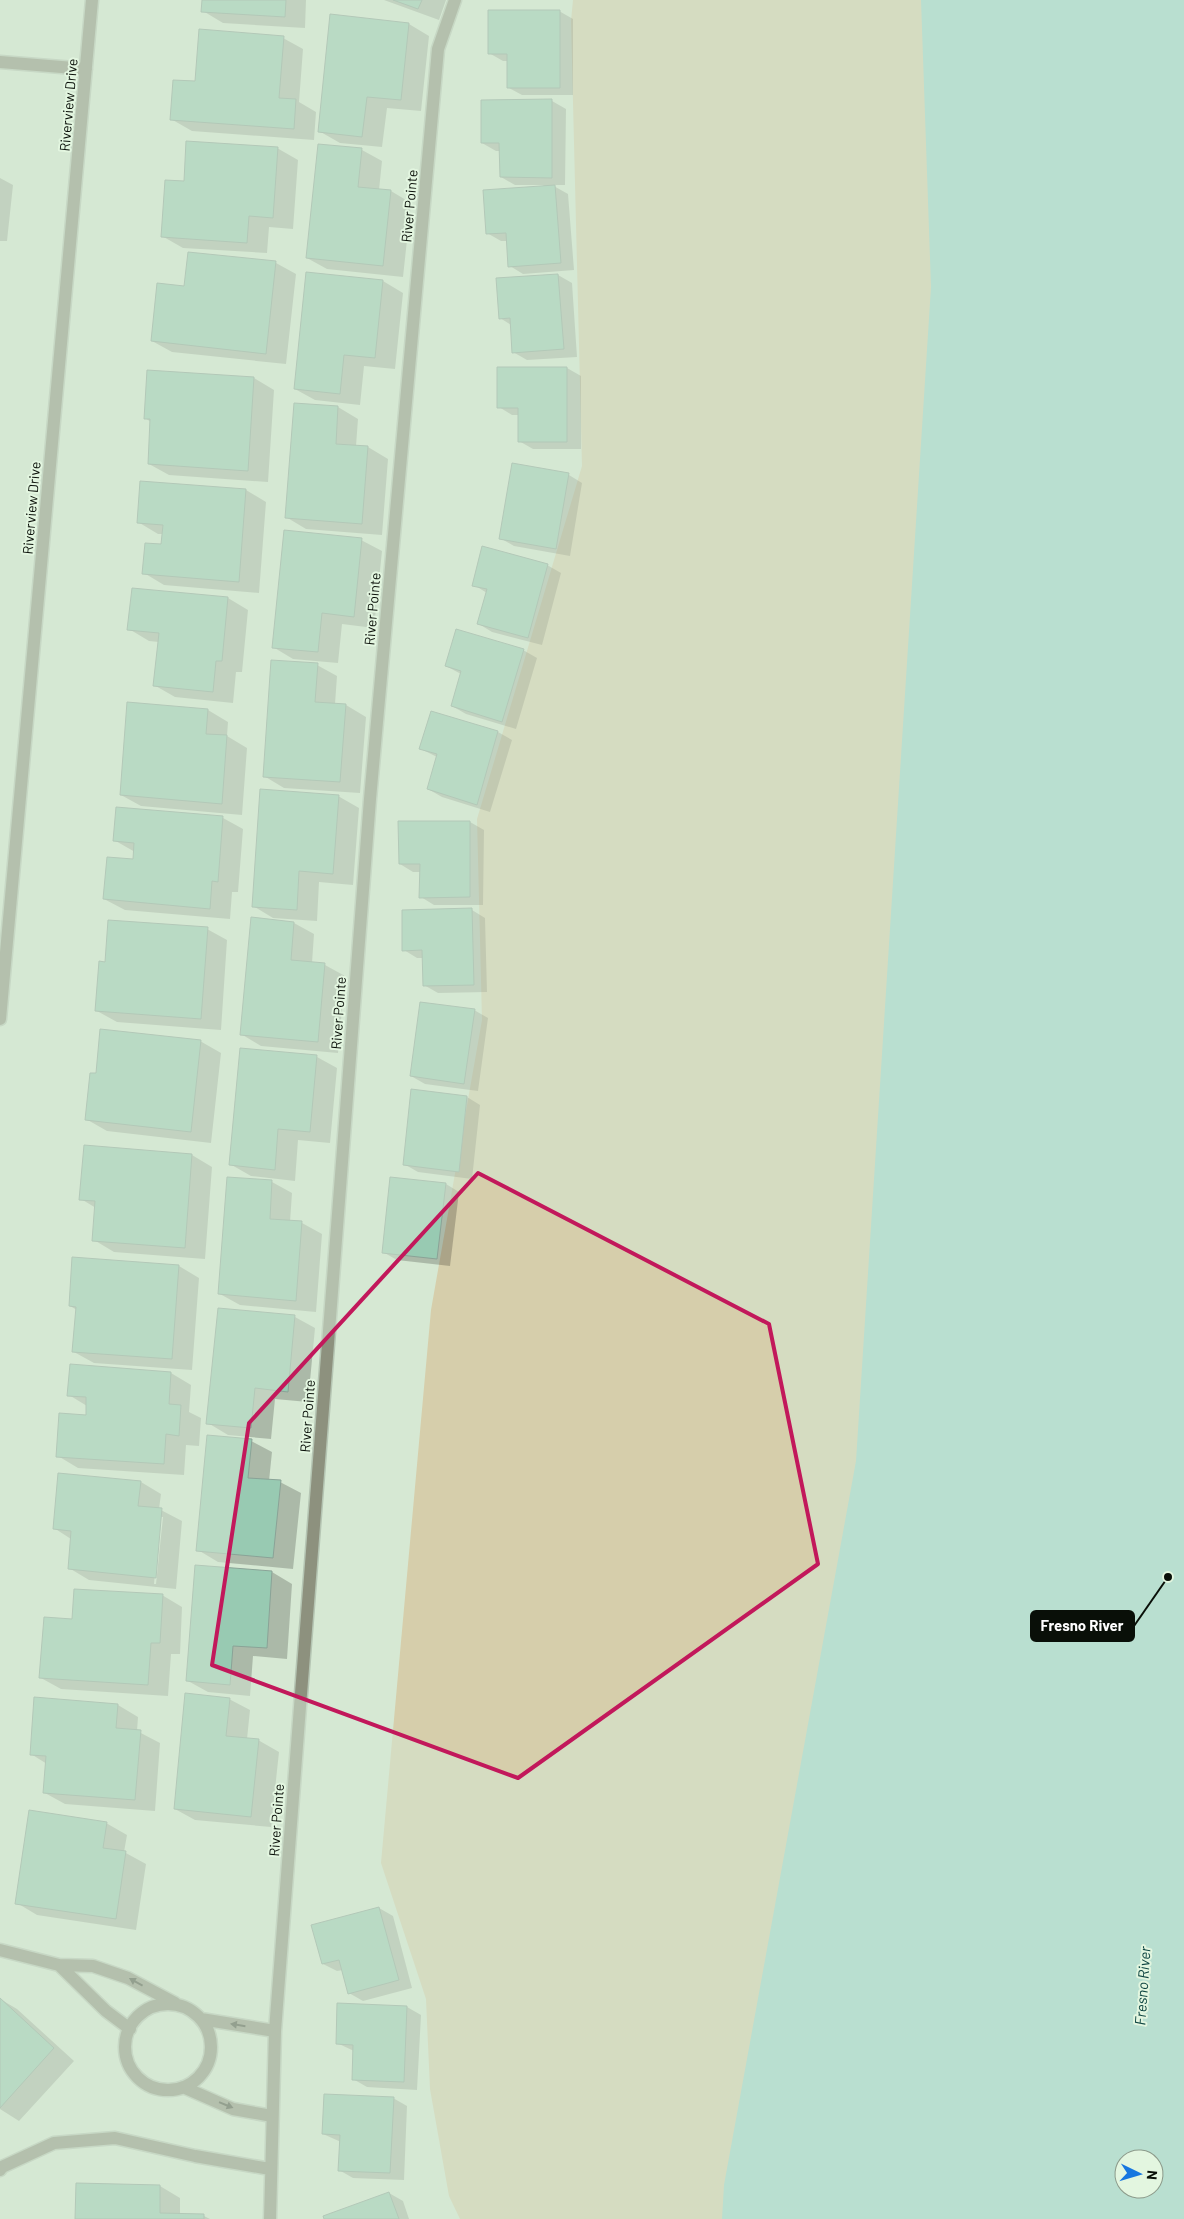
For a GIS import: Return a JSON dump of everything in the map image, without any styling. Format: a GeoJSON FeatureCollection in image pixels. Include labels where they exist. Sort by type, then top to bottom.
{"type":"FeatureCollection","features":[{"type":"Feature","properties":{"kind":"street","name":"Riverview Drive"},"geometry":{"type":"LineString","coordinates":[[0,1020],[92,0]]}},
{"type":"Feature","properties":{"kind":"street","name":"River Pointe"},"geometry":{"type":"LineString","coordinates":[[270,2219],[275,2031],[372,769],[438,49],[455,0]]}},
{"type":"Feature","properties":{"kind":"street"},"geometry":{"type":"LineString","coordinates":[[0,62],[86,69]]}},
{"type":"Feature","properties":{"kind":"street"},"geometry":{"type":"LineString","coordinates":[[0,1950],[59,1965],[93,1966],[128,1978],[191,2010],[208,2031],[211,2044],[210,2058],[196,2080],[184,2087],[170,2090],[156,2088],[143,2082],[132,2071],[126,2058],[126,2043],[130,2029],[138,2016],[149,2008],[164,2004],[178,2005]]}},
{"type":"Feature","properties":{"kind":"street"},"geometry":{"type":"LineString","coordinates":[[59,1965],[106,2011],[130,2029]]}},
{"type":"Feature","properties":{"kind":"street"},"geometry":{"type":"LineString","coordinates":[[201,2020],[275,2031]]}},
{"type":"Feature","properties":{"kind":"street"},"geometry":{"type":"LineString","coordinates":[[184,2087],[233,2108],[272,2116]]}},
{"type":"Feature","properties":{"kind":"street"},"geometry":{"type":"LineString","coordinates":[[0,2170],[54,2143],[115,2138],[195,2156],[270,2169]]}},
{"type":"Feature","properties":{"kind":"highlighted area"},"geometry":{"type":"Polygon","coordinates":[[[478,1173],[769,1324],[818,1564],[518,1778],[212,1665],[249,1423],[478,1173]]]}},
{"type":"Feature","properties":{"kind":"shaded area"},"geometry":{"type":"Polygon","coordinates":[[[573,0],[1184,0],[1184,2219],[460,2219],[449,2196],[430,2089],[426,1999],[381,1863],[431,1310],[482,1020],[477,819],[582,466],[571,21],[573,0]]]}},
{"type":"Feature","properties":{"kind":"water"},"geometry":{"type":"Polygon","coordinates":[[[921,0],[1184,0],[1184,2219],[722,2219],[724,2185],[856,1461],[931,287],[921,0]]]}},
{"type":"Feature","properties":{"kind":"building"},"geometry":{"type":"Polygon","coordinates":[[[202,0],[286,0],[285,17],[201,12],[202,0]]]}},
{"type":"Feature","properties":{"kind":"building"},"geometry":{"type":"Polygon","coordinates":[[[393,0],[422,0],[418,9],[393,0]]]}},
{"type":"Feature","properties":{"kind":"building"},"geometry":{"type":"Polygon","coordinates":[[[488,10],[560,10],[560,88],[507,88],[507,54],[488,54],[488,10]]]}},
{"type":"Feature","properties":{"kind":"building"},"geometry":{"type":"Polygon","coordinates":[[[330,14],[409,23],[401,100],[367,97],[362,137],[318,132],[330,14]]]}},
{"type":"Feature","properties":{"kind":"building"},"geometry":{"type":"Polygon","coordinates":[[[199,29],[284,36],[279,98],[296,99],[294,129],[170,120],[173,80],[195,81],[199,29]]]}},
{"type":"Feature","properties":{"kind":"building"},"geometry":{"type":"Polygon","coordinates":[[[552,99],[552,178],[500,177],[499,143],[481,143],[481,100],[552,99]]]}},
{"type":"Feature","properties":{"kind":"building"},"geometry":{"type":"Polygon","coordinates":[[[186,141],[278,147],[273,218],[249,216],[247,243],[161,237],[165,180],[184,181],[186,141]]]}},
{"type":"Feature","properties":{"kind":"building"},"geometry":{"type":"Polygon","coordinates":[[[318,144],[362,148],[358,187],[391,190],[383,266],[306,258],[318,144]]]}},
{"type":"Feature","properties":{"kind":"building"},"geometry":{"type":"Polygon","coordinates":[[[555,185],[561,263],[508,267],[506,233],[486,234],[483,190],[555,185]]]}},
{"type":"Feature","properties":{"kind":"building"},"geometry":{"type":"Polygon","coordinates":[[[188,252],[276,261],[266,354],[151,341],[157,283],[184,286],[188,252]]]}},
{"type":"Feature","properties":{"kind":"building"},"geometry":{"type":"Polygon","coordinates":[[[306,272],[383,280],[375,358],[344,355],[340,394],[294,389],[306,272]]]}},
{"type":"Feature","properties":{"kind":"building"},"geometry":{"type":"Polygon","coordinates":[[[558,274],[564,349],[512,353],[510,318],[499,319],[496,278],[558,274]]]}},
{"type":"Feature","properties":{"kind":"building"},"geometry":{"type":"Polygon","coordinates":[[[497,367],[567,367],[567,442],[518,442],[518,408],[497,408],[497,367]]]}},
{"type":"Feature","properties":{"kind":"building"},"geometry":{"type":"Polygon","coordinates":[[[147,370],[254,377],[248,471],[148,464],[150,419],[144,419],[147,370]]]}},
{"type":"Feature","properties":{"kind":"building"},"geometry":{"type":"Polygon","coordinates":[[[294,403],[338,406],[336,444],[368,446],[362,524],[285,518],[294,403]]]}},
{"type":"Feature","properties":{"kind":"building"},"geometry":{"type":"Polygon","coordinates":[[[512,463],[569,473],[556,549],[499,539],[512,463]]]}},
{"type":"Feature","properties":{"kind":"building"},"geometry":{"type":"Polygon","coordinates":[[[140,481],[246,489],[239,582],[142,574],[145,543],[161,544],[163,525],[137,523],[140,481]]]}},
{"type":"Feature","properties":{"kind":"building"},"geometry":{"type":"Polygon","coordinates":[[[284,530],[362,538],[354,617],[322,613],[318,652],[272,648],[284,530]]]}},
{"type":"Feature","properties":{"kind":"building"},"geometry":{"type":"Polygon","coordinates":[[[482,546],[548,564],[528,638],[477,624],[487,589],[472,586],[482,546]]]}},
{"type":"Feature","properties":{"kind":"building"},"geometry":{"type":"Polygon","coordinates":[[[132,588],[228,597],[222,661],[216,661],[213,692],[153,686],[159,633],[127,630],[132,588]]]}},
{"type":"Feature","properties":{"kind":"building"},"geometry":{"type":"Polygon","coordinates":[[[456,629],[524,649],[502,722],[451,706],[461,671],[445,666],[456,629]]]}},
{"type":"Feature","properties":{"kind":"building"},"geometry":{"type":"Polygon","coordinates":[[[271,660],[318,663],[315,702],[346,704],[340,782],[263,777],[271,660]]]}},
{"type":"Feature","properties":{"kind":"building"},"geometry":{"type":"Polygon","coordinates":[[[127,702],[208,709],[206,734],[227,735],[222,804],[120,795],[127,702]]]}},
{"type":"Feature","properties":{"kind":"building"},"geometry":{"type":"Polygon","coordinates":[[[431,711],[498,731],[477,805],[427,789],[437,754],[419,749],[431,711]]]}},
{"type":"Feature","properties":{"kind":"building"},"geometry":{"type":"Polygon","coordinates":[[[260,789],[339,795],[333,874],[299,871],[297,910],[252,907],[260,789]]]}},
{"type":"Feature","properties":{"kind":"building"},"geometry":{"type":"Polygon","coordinates":[[[116,807],[223,816],[218,882],[212,881],[210,909],[103,899],[107,857],[133,859],[134,843],[113,841],[116,807]]]}},
{"type":"Feature","properties":{"kind":"building"},"geometry":{"type":"Polygon","coordinates":[[[398,821],[470,821],[470,897],[419,898],[420,864],[399,864],[398,821]]]}},
{"type":"Feature","properties":{"kind":"building"},"geometry":{"type":"Polygon","coordinates":[[[472,908],[474,985],[423,986],[422,950],[402,951],[402,910],[472,908]]]}},
{"type":"Feature","properties":{"kind":"building"},"geometry":{"type":"Polygon","coordinates":[[[251,917],[294,922],[291,960],[325,963],[318,1042],[240,1035],[251,917]]]}},
{"type":"Feature","properties":{"kind":"building"},"geometry":{"type":"Polygon","coordinates":[[[108,920],[208,927],[201,1019],[95,1011],[99,961],[105,962],[108,920]]]}},
{"type":"Feature","properties":{"kind":"building"},"geometry":{"type":"Polygon","coordinates":[[[420,1002],[475,1009],[464,1084],[410,1076],[420,1002]]]}},
{"type":"Feature","properties":{"kind":"building"},"geometry":{"type":"Polygon","coordinates":[[[100,1029],[201,1040],[191,1132],[85,1120],[90,1073],[96,1073],[100,1029]]]}},
{"type":"Feature","properties":{"kind":"building"},"geometry":{"type":"Polygon","coordinates":[[[240,1048],[317,1055],[310,1132],[278,1129],[275,1170],[229,1165],[240,1048]]]}},
{"type":"Feature","properties":{"kind":"building"},"geometry":{"type":"Polygon","coordinates":[[[411,1089],[467,1096],[459,1172],[403,1165],[411,1089]]]}},
{"type":"Feature","properties":{"kind":"building"},"geometry":{"type":"Polygon","coordinates":[[[84,1145],[192,1154],[185,1248],[92,1241],[95,1201],[79,1200],[84,1145]]]}},
{"type":"Feature","properties":{"kind":"building"},"geometry":{"type":"Polygon","coordinates":[[[227,1177],[272,1180],[270,1219],[302,1221],[296,1301],[218,1294],[227,1177]]]}},
{"type":"Feature","properties":{"kind":"building"},"geometry":{"type":"Polygon","coordinates":[[[390,1177],[446,1183],[437,1259],[382,1253],[390,1177]]]}},
{"type":"Feature","properties":{"kind":"building"},"geometry":{"type":"Polygon","coordinates":[[[72,1257],[179,1265],[172,1359],[72,1352],[76,1307],[69,1306],[72,1257]]]}},
{"type":"Feature","properties":{"kind":"building"},"geometry":{"type":"Polygon","coordinates":[[[218,1308],[295,1315],[288,1392],[255,1388],[251,1428],[206,1424],[218,1308]]]}},
{"type":"Feature","properties":{"kind":"building"},"geometry":{"type":"Polygon","coordinates":[[[70,1364],[171,1372],[169,1404],[181,1405],[179,1436],[166,1434],[164,1464],[56,1457],[59,1413],[86,1415],[86,1397],[67,1396],[70,1364]]]}},
{"type":"Feature","properties":{"kind":"building"},"geometry":{"type":"Polygon","coordinates":[[[207,1435],[252,1439],[248,1478],[281,1480],[273,1558],[196,1551],[207,1435]]]}},
{"type":"Feature","properties":{"kind":"building"},"geometry":{"type":"Polygon","coordinates":[[[58,1473],[141,1481],[138,1506],[162,1508],[156,1578],[68,1569],[71,1531],[53,1529],[58,1473]]]}},
{"type":"Feature","properties":{"kind":"building"},"geometry":{"type":"Polygon","coordinates":[[[195,1565],[272,1571],[267,1648],[233,1646],[230,1685],[186,1681],[195,1565]]]}},
{"type":"Feature","properties":{"kind":"building"},"geometry":{"type":"Polygon","coordinates":[[[74,1589],[163,1594],[160,1643],[151,1643],[148,1685],[39,1678],[44,1617],[72,1619],[74,1589]]]}},
{"type":"Feature","properties":{"kind":"building"},"geometry":{"type":"Polygon","coordinates":[[[185,1693],[230,1698],[226,1736],[259,1739],[251,1817],[174,1809],[185,1693]]]}},
{"type":"Feature","properties":{"kind":"building"},"geometry":{"type":"Polygon","coordinates":[[[34,1697],[118,1704],[116,1728],[141,1730],[135,1800],[43,1793],[46,1756],[30,1755],[34,1697]]]}},
{"type":"Feature","properties":{"kind":"building"},"geometry":{"type":"Polygon","coordinates":[[[29,1810],[107,1822],[103,1848],[126,1851],[116,1919],[15,1904],[29,1810]]]}},
{"type":"Feature","properties":{"kind":"building"},"geometry":{"type":"Polygon","coordinates":[[[379,1907],[399,1980],[348,1994],[339,1960],[322,1964],[311,1925],[379,1907]]]}},
{"type":"Feature","properties":{"kind":"building"},"geometry":{"type":"Polygon","coordinates":[[[0,1998],[54,2048],[0,2108],[0,1998]]]}},
{"type":"Feature","properties":{"kind":"building"},"geometry":{"type":"Polygon","coordinates":[[[337,2003],[407,2006],[404,2082],[352,2080],[353,2045],[336,2044],[337,2003]]]}},
{"type":"Feature","properties":{"kind":"building"},"geometry":{"type":"Polygon","coordinates":[[[324,2094],[394,2097],[390,2173],[338,2171],[340,2135],[322,2134],[324,2094]]]}},
{"type":"Feature","properties":{"kind":"building"},"geometry":{"type":"Polygon","coordinates":[[[76,2183],[160,2185],[160,2213],[204,2214],[204,2219],[75,2219],[76,2183]]]}},
{"type":"Feature","properties":{"kind":"building"},"geometry":{"type":"Polygon","coordinates":[[[389,2192],[399,2219],[324,2219],[323,2216],[389,2192]]]}},
{"type":"Feature","properties":{"kind":"place","name":"Fresno River"},"geometry":{"type":"Point","coordinates":[1168,1577]}}]}
